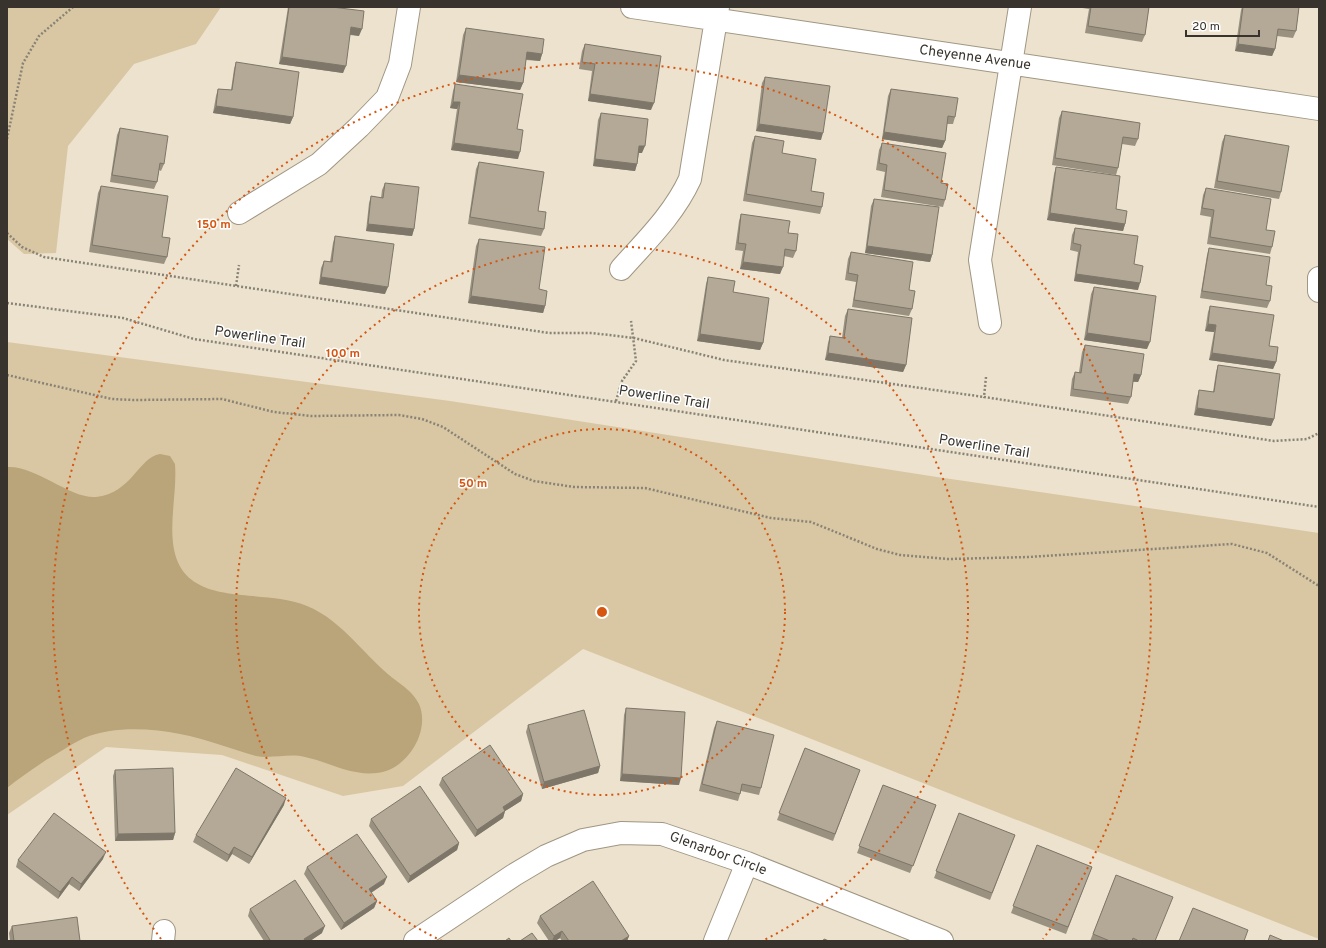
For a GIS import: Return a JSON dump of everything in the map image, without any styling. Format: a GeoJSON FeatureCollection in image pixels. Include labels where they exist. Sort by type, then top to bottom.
{"type":"FeatureCollection","features":[{"type":"Feature","properties":{"kind":"street"},"geometry":{"type":"LineString","coordinates":[[239,213],[319,164],[359,127],[387,98],[400,64],[409,7]]}},
{"type":"Feature","properties":{"kind":"street","name":"Cheyenne Avenue"},"geometry":{"type":"LineString","coordinates":[[632,7],[717,13],[1012,63],[1319,109]]}},
{"type":"Feature","properties":{"kind":"street"},"geometry":{"type":"LineString","coordinates":[[990,323],[980,260],[1020,7]]}},
{"type":"Feature","properties":{"kind":"street"},"geometry":{"type":"LineString","coordinates":[[620,269],[662,223],[681,198],[690,179],[717,13]]}},
{"type":"Feature","properties":{"kind":"street"},"geometry":{"type":"LineString","coordinates":[[1319,278],[1319,291]]}},
{"type":"Feature","properties":{"kind":"street","name":"Glenarbor Circle"},"geometry":{"type":"LineString","coordinates":[[414,941],[514,875],[546,856],[583,840],[621,834],[662,834],[747,863],[942,941]]}},
{"type":"Feature","properties":{"kind":"street"},"geometry":{"type":"LineString","coordinates":[[715,941],[747,863]]}},
{"type":"Feature","properties":{"kind":"path"},"geometry":{"type":"LineString","coordinates":[[7,139],[23,63],[39,36],[73,7]]}},
{"type":"Feature","properties":{"kind":"path"},"geometry":{"type":"LineString","coordinates":[[7,233],[22,247],[44,257],[549,333],[592,333],[634,338],[724,360],[984,397],[1274,441],[1307,439],[1319,433]]}},
{"type":"Feature","properties":{"kind":"path"},"geometry":{"type":"LineString","coordinates":[[236,286],[239,265]]}},
{"type":"Feature","properties":{"kind":"path","name":"Powerline Trail"},"geometry":{"type":"LineString","coordinates":[[7,303],[123,318],[194,339],[1319,507]]}},
{"type":"Feature","properties":{"kind":"path"},"geometry":{"type":"LineString","coordinates":[[616,402],[622,381],[636,361],[631,321]]}},
{"type":"Feature","properties":{"kind":"path"},"geometry":{"type":"LineString","coordinates":[[7,375],[112,399],[222,399],[274,412],[298,416],[399,415],[414,417],[443,428],[515,474],[534,481],[574,487],[639,488],[656,490],[771,518],[815,523],[877,549],[913,558],[948,559],[1029,556],[1232,544],[1267,553],[1319,586]]}},
{"type":"Feature","properties":{"kind":"path"},"geometry":{"type":"LineString","coordinates":[[984,397],[986,377]]}},
{"type":"Feature","properties":{"kind":"shaded area"},"geometry":{"type":"Polygon","coordinates":[[[7,7],[221,7],[196,44],[134,64],[68,146],[56,253],[24,254],[7,239],[7,7]]]}},
{"type":"Feature","properties":{"kind":"shaded area"},"geometry":{"type":"Polygon","coordinates":[[[7,342],[450,401],[937,477],[1319,533],[1319,939],[583,649],[403,786],[343,796],[222,755],[106,747],[7,815],[7,342]]]}},
{"type":"Feature","properties":{"kind":"shaded area"},"geometry":{"type":"Polygon","coordinates":[[[160,454],[170,456],[175,464],[172,523],[173,543],[179,565],[191,579],[207,588],[226,593],[288,600],[307,606],[332,621],[344,631],[375,663],[415,697],[422,715],[422,726],[414,748],[398,765],[377,773],[349,771],[314,759],[299,756],[262,757],[190,736],[156,730],[132,729],[107,731],[79,740],[46,760],[7,788],[7,467],[29,471],[75,493],[96,497],[108,494],[118,489],[152,457],[160,454]]]}},
{"type":"Feature","properties":{"kind":"building"},"geometry":{"type":"Polygon","coordinates":[[[289,7],[332,7],[364,11],[362,29],[351,27],[346,66],[282,57],[289,7]]]}},
{"type":"Feature","properties":{"kind":"building"},"geometry":{"type":"Polygon","coordinates":[[[1091,7],[1149,7],[1145,35],[1088,26],[1091,7]]]}},
{"type":"Feature","properties":{"kind":"building"},"geometry":{"type":"Polygon","coordinates":[[[1243,7],[1299,7],[1296,31],[1278,29],[1275,49],[1238,44],[1243,7]]]}},
{"type":"Feature","properties":{"kind":"building"},"geometry":{"type":"Polygon","coordinates":[[[466,28],[544,39],[542,54],[527,52],[523,83],[459,75],[466,28]]]}},
{"type":"Feature","properties":{"kind":"building"},"geometry":{"type":"Polygon","coordinates":[[[585,44],[661,56],[654,103],[590,94],[595,64],[582,62],[585,44]]]}},
{"type":"Feature","properties":{"kind":"building"},"geometry":{"type":"Polygon","coordinates":[[[236,62],[299,72],[293,117],[216,106],[218,89],[232,90],[236,62]]]}},
{"type":"Feature","properties":{"kind":"building"},"geometry":{"type":"Polygon","coordinates":[[[765,77],[830,86],[823,133],[759,124],[765,77]]]}},
{"type":"Feature","properties":{"kind":"building"},"geometry":{"type":"Polygon","coordinates":[[[455,84],[523,94],[517,129],[523,130],[520,152],[454,143],[460,102],[453,102],[455,84]]]}},
{"type":"Feature","properties":{"kind":"building"},"geometry":{"type":"Polygon","coordinates":[[[891,89],[958,98],[955,117],[948,116],[945,141],[884,132],[891,89]]]}},
{"type":"Feature","properties":{"kind":"building"},"geometry":{"type":"Polygon","coordinates":[[[1062,111],[1140,123],[1138,139],[1123,137],[1118,168],[1055,158],[1062,111]]]}},
{"type":"Feature","properties":{"kind":"building"},"geometry":{"type":"Polygon","coordinates":[[[601,113],[648,119],[645,146],[639,146],[637,164],[595,159],[601,113]]]}},
{"type":"Feature","properties":{"kind":"building"},"geometry":{"type":"Polygon","coordinates":[[[120,128],[168,136],[164,164],[160,163],[157,182],[112,175],[120,128]]]}},
{"type":"Feature","properties":{"kind":"building"},"geometry":{"type":"Polygon","coordinates":[[[1225,135],[1289,146],[1281,192],[1217,181],[1225,135]]]}},
{"type":"Feature","properties":{"kind":"building"},"geometry":{"type":"Polygon","coordinates":[[[755,136],[784,141],[782,153],[816,159],[811,191],[824,193],[822,207],[746,194],[755,136]]]}},
{"type":"Feature","properties":{"kind":"building"},"geometry":{"type":"Polygon","coordinates":[[[882,143],[946,153],[941,183],[948,184],[945,200],[884,190],[887,165],[879,163],[882,143]]]}},
{"type":"Feature","properties":{"kind":"building"},"geometry":{"type":"Polygon","coordinates":[[[479,162],[544,172],[538,211],[546,212],[544,229],[470,217],[479,162]]]}},
{"type":"Feature","properties":{"kind":"building"},"geometry":{"type":"Polygon","coordinates":[[[1056,167],[1120,176],[1116,209],[1127,211],[1125,224],[1050,213],[1056,167]]]}},
{"type":"Feature","properties":{"kind":"building"},"geometry":{"type":"Polygon","coordinates":[[[385,183],[419,187],[414,229],[368,224],[371,196],[383,198],[385,183]]]}},
{"type":"Feature","properties":{"kind":"building"},"geometry":{"type":"Polygon","coordinates":[[[101,186],[168,196],[162,237],[170,238],[167,257],[92,245],[101,186]]]}},
{"type":"Feature","properties":{"kind":"building"},"geometry":{"type":"Polygon","coordinates":[[[1206,188],[1271,199],[1266,230],[1275,231],[1272,247],[1210,237],[1214,210],[1202,208],[1206,188]]]}},
{"type":"Feature","properties":{"kind":"building"},"geometry":{"type":"Polygon","coordinates":[[[874,199],[939,207],[932,255],[867,246],[874,199]]]}},
{"type":"Feature","properties":{"kind":"building"},"geometry":{"type":"Polygon","coordinates":[[[741,214],[790,221],[788,233],[798,234],[796,251],[785,249],[783,267],[743,262],[746,244],[738,243],[741,214]]]}},
{"type":"Feature","properties":{"kind":"building"},"geometry":{"type":"Polygon","coordinates":[[[1075,228],[1138,236],[1134,264],[1143,266],[1140,283],[1076,274],[1081,245],[1073,243],[1075,228]]]}},
{"type":"Feature","properties":{"kind":"building"},"geometry":{"type":"Polygon","coordinates":[[[335,236],[394,244],[388,287],[321,277],[324,261],[332,262],[335,236]]]}},
{"type":"Feature","properties":{"kind":"building"},"geometry":{"type":"Polygon","coordinates":[[[479,239],[545,247],[539,289],[547,291],[545,306],[471,296],[479,239]]]}},
{"type":"Feature","properties":{"kind":"building"},"geometry":{"type":"Polygon","coordinates":[[[1209,248],[1270,257],[1266,285],[1272,286],[1270,301],[1202,291],[1209,248]]]}},
{"type":"Feature","properties":{"kind":"building"},"geometry":{"type":"Polygon","coordinates":[[[851,252],[913,262],[909,290],[915,291],[912,309],[854,300],[858,275],[848,273],[851,252]]]}},
{"type":"Feature","properties":{"kind":"building"},"geometry":{"type":"Polygon","coordinates":[[[708,277],[735,281],[733,292],[769,298],[763,343],[700,334],[708,277]]]}},
{"type":"Feature","properties":{"kind":"building"},"geometry":{"type":"Polygon","coordinates":[[[1094,287],[1156,296],[1150,342],[1087,333],[1094,287]]]}},
{"type":"Feature","properties":{"kind":"building"},"geometry":{"type":"Polygon","coordinates":[[[1210,306],[1274,315],[1269,346],[1278,347],[1276,362],[1212,353],[1216,325],[1208,324],[1210,306]]]}},
{"type":"Feature","properties":{"kind":"building"},"geometry":{"type":"Polygon","coordinates":[[[848,309],[912,318],[906,365],[828,353],[830,336],[844,338],[848,309]]]}},
{"type":"Feature","properties":{"kind":"building"},"geometry":{"type":"Polygon","coordinates":[[[1085,345],[1144,354],[1141,375],[1134,374],[1131,397],[1073,389],[1075,372],[1081,373],[1085,345]]]}},
{"type":"Feature","properties":{"kind":"building"},"geometry":{"type":"Polygon","coordinates":[[[1218,365],[1280,374],[1274,419],[1197,408],[1199,390],[1214,392],[1218,365]]]}},
{"type":"Feature","properties":{"kind":"building"},"geometry":{"type":"Polygon","coordinates":[[[626,708],[685,712],[681,778],[622,774],[626,708]]]}},
{"type":"Feature","properties":{"kind":"building"},"geometry":{"type":"Polygon","coordinates":[[[584,710],[600,766],[544,782],[528,725],[584,710]]]}},
{"type":"Feature","properties":{"kind":"building"},"geometry":{"type":"Polygon","coordinates":[[[717,721],[774,735],[761,788],[742,784],[740,794],[702,784],[717,721]]]}},
{"type":"Feature","properties":{"kind":"building"},"geometry":{"type":"Polygon","coordinates":[[[490,745],[523,794],[503,807],[505,811],[477,830],[442,778],[490,745]]]}},
{"type":"Feature","properties":{"kind":"building"},"geometry":{"type":"Polygon","coordinates":[[[805,748],[860,770],[835,834],[779,813],[805,748]]]}},
{"type":"Feature","properties":{"kind":"building"},"geometry":{"type":"Polygon","coordinates":[[[173,768],[175,833],[118,834],[115,770],[173,768]]]}},
{"type":"Feature","properties":{"kind":"building"},"geometry":{"type":"Polygon","coordinates":[[[236,768],[286,798],[252,857],[234,847],[229,855],[196,835],[236,768]]]}},
{"type":"Feature","properties":{"kind":"building"},"geometry":{"type":"Polygon","coordinates":[[[883,785],[936,805],[913,866],[859,846],[883,785]]]}},
{"type":"Feature","properties":{"kind":"building"},"geometry":{"type":"Polygon","coordinates":[[[420,786],[459,843],[410,876],[371,819],[420,786]]]}},
{"type":"Feature","properties":{"kind":"building"},"geometry":{"type":"Polygon","coordinates":[[[54,813],[106,852],[81,884],[72,877],[60,892],[18,860],[54,813]]]}},
{"type":"Feature","properties":{"kind":"building"},"geometry":{"type":"Polygon","coordinates":[[[959,813],[1015,835],[992,893],[936,871],[959,813]]]}},
{"type":"Feature","properties":{"kind":"building"},"geometry":{"type":"Polygon","coordinates":[[[357,834],[387,877],[369,889],[377,901],[344,923],[307,867],[357,834]]]}},
{"type":"Feature","properties":{"kind":"building"},"geometry":{"type":"Polygon","coordinates":[[[1037,845],[1092,867],[1068,927],[1013,906],[1037,845]]]}},
{"type":"Feature","properties":{"kind":"building"},"geometry":{"type":"Polygon","coordinates":[[[1116,875],[1173,897],[1155,941],[1139,941],[1133,938],[1132,941],[1110,941],[1093,934],[1116,875]]]}},
{"type":"Feature","properties":{"kind":"building"},"geometry":{"type":"Polygon","coordinates":[[[295,880],[325,926],[304,939],[305,941],[268,941],[270,940],[250,909],[295,880]]]}},
{"type":"Feature","properties":{"kind":"building"},"geometry":{"type":"Polygon","coordinates":[[[593,881],[629,936],[621,941],[569,941],[562,931],[554,936],[540,916],[593,881]]]}},
{"type":"Feature","properties":{"kind":"building"},"geometry":{"type":"Polygon","coordinates":[[[1193,908],[1248,930],[1244,941],[1179,941],[1193,908]]]}},
{"type":"Feature","properties":{"kind":"building"},"geometry":{"type":"Polygon","coordinates":[[[77,917],[80,941],[14,941],[12,926],[77,917]]]}},
{"type":"Feature","properties":{"kind":"building"},"geometry":{"type":"Polygon","coordinates":[[[532,933],[538,941],[520,941],[532,933]]]}},
{"type":"Feature","properties":{"kind":"building"},"geometry":{"type":"Polygon","coordinates":[[[1270,935],[1284,941],[1268,941],[1270,935]]]}}]}
